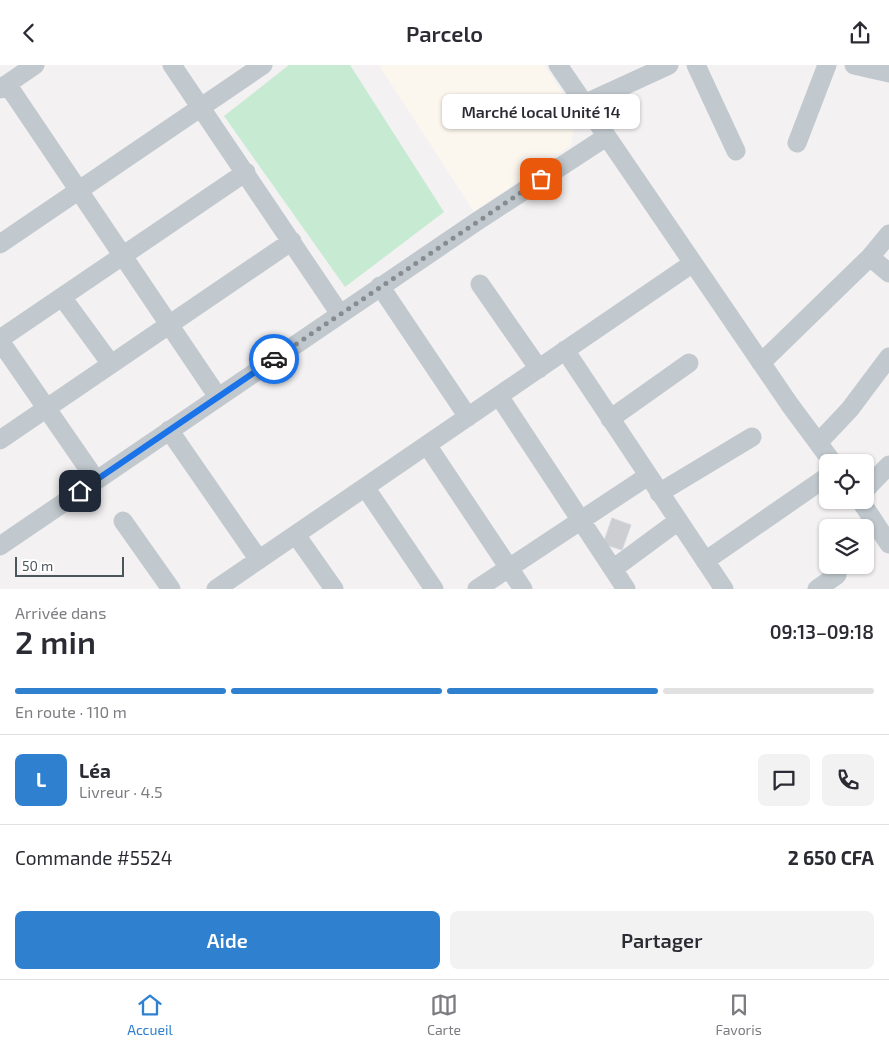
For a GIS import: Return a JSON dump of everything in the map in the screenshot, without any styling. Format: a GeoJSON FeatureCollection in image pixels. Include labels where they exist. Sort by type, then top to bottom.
{"type":"FeatureCollection","features":[{"type":"Feature","properties":{"kind":"street"},"geometry":{"type":"LineString","coordinates":[[35,65],[4,86],[79,190],[218,397]]}},
{"type":"Feature","properties":{"kind":"street"},"geometry":{"type":"LineString","coordinates":[[172,65],[202,106],[340,314]]}},
{"type":"Feature","properties":{"kind":"street"},"geometry":{"type":"LineString","coordinates":[[0,244],[263,65]]}},
{"type":"Feature","properties":{"kind":"street"},"geometry":{"type":"LineString","coordinates":[[558,65],[826,454]]}},
{"type":"Feature","properties":{"kind":"street"},"geometry":{"type":"LineString","coordinates":[[584,104],[669,65]]}},
{"type":"Feature","properties":{"kind":"street"},"geometry":{"type":"LineString","coordinates":[[696,65],[736,151]]}},
{"type":"Feature","properties":{"kind":"street"},"geometry":{"type":"LineString","coordinates":[[797,143],[828,65]]}},
{"type":"Feature","properties":{"kind":"street"},"geometry":{"type":"LineString","coordinates":[[863,66],[889,73]]}},
{"type":"Feature","properties":{"kind":"street"},"geometry":{"type":"LineString","coordinates":[[0,546],[380,287],[606,137]]}},
{"type":"Feature","properties":{"kind":"street"},"geometry":{"type":"LineString","coordinates":[[96,480],[0,340],[246,172]]}},
{"type":"Feature","properties":{"kind":"street"},"geometry":{"type":"LineString","coordinates":[[762,363],[870,257],[889,234]]}},
{"type":"Feature","properties":{"kind":"street"},"geometry":{"type":"LineString","coordinates":[[0,440],[292,241]]}},
{"type":"Feature","properties":{"kind":"street"},"geometry":{"type":"LineString","coordinates":[[870,257],[889,273]]}},
{"type":"Feature","properties":{"kind":"street"},"geometry":{"type":"LineString","coordinates":[[223,587],[259,560],[693,263]]}},
{"type":"Feature","properties":{"kind":"street"},"geometry":{"type":"LineString","coordinates":[[480,284],[539,369]]}},
{"type":"Feature","properties":{"kind":"street"},"geometry":{"type":"LineString","coordinates":[[380,287],[468,417]]}},
{"type":"Feature","properties":{"kind":"street"},"geometry":{"type":"LineString","coordinates":[[62,297],[111,364]]}},
{"type":"Feature","properties":{"kind":"street"},"geometry":{"type":"LineString","coordinates":[[565,350],[724,589]]}},
{"type":"Feature","properties":{"kind":"street"},"geometry":{"type":"LineString","coordinates":[[818,443],[850,409],[889,357]]}},
{"type":"Feature","properties":{"kind":"street"},"geometry":{"type":"LineString","coordinates":[[610,419],[688,363]]}},
{"type":"Feature","properties":{"kind":"street"},"geometry":{"type":"LineString","coordinates":[[499,396],[626,589]]}},
{"type":"Feature","properties":{"kind":"street"},"geometry":{"type":"LineString","coordinates":[[169,430],[259,560]]}},
{"type":"Feature","properties":{"kind":"street"},"geometry":{"type":"LineString","coordinates":[[659,493],[752,437]]}},
{"type":"Feature","properties":{"kind":"street"},"geometry":{"type":"LineString","coordinates":[[427,445],[523,589]]}},
{"type":"Feature","properties":{"kind":"street"},"geometry":{"type":"LineString","coordinates":[[874,481],[889,465]]}},
{"type":"Feature","properties":{"kind":"street"},"geometry":{"type":"LineString","coordinates":[[477,589],[648,476]]}},
{"type":"Feature","properties":{"kind":"street"},"geometry":{"type":"LineString","coordinates":[[706,561],[819,482]]}},
{"type":"Feature","properties":{"kind":"street"},"geometry":{"type":"LineString","coordinates":[[365,487],[434,589]]}},
{"type":"Feature","properties":{"kind":"street"},"geometry":{"type":"LineString","coordinates":[[866,509],[889,544]]}},
{"type":"Feature","properties":{"kind":"street"},"geometry":{"type":"LineString","coordinates":[[123,521],[171,589]]}},
{"type":"Feature","properties":{"kind":"street"},"geometry":{"type":"LineString","coordinates":[[613,569],[678,521]]}},
{"type":"Feature","properties":{"kind":"street"},"geometry":{"type":"LineString","coordinates":[[296,535],[334,589]]}},
{"type":"Feature","properties":{"kind":"street"},"geometry":{"type":"LineString","coordinates":[[817,589],[837,575]]}},
{"type":"Feature","properties":{"kind":"shaded area"},"geometry":{"type":"Polygon","coordinates":[[[379,65],[544,65],[576,113],[571,145],[474,212],[379,65]]]}},
{"type":"Feature","properties":{"kind":"green space"},"geometry":{"type":"Polygon","coordinates":[[[289,65],[350,65],[444,212],[345,287],[224,116],[289,65]]]}},
{"type":"Feature","properties":{"kind":"building"},"geometry":{"type":"Polygon","coordinates":[[[612,518],[631,525],[622,550],[603,544],[612,518]]]}},
{"type":"Feature","properties":{"kind":"way so far"},"geometry":{"type":"LineString","coordinates":[[274,359],[541,179]]}},
{"type":"Feature","properties":{"kind":"place","name":"Marché local Unité 14"},"geometry":{"type":"Point","coordinates":[541,179]}},
{"type":"Feature","properties":{"kind":"route"},"geometry":{"type":"LineString","coordinates":[[80,491],[274,359]]}}]}
